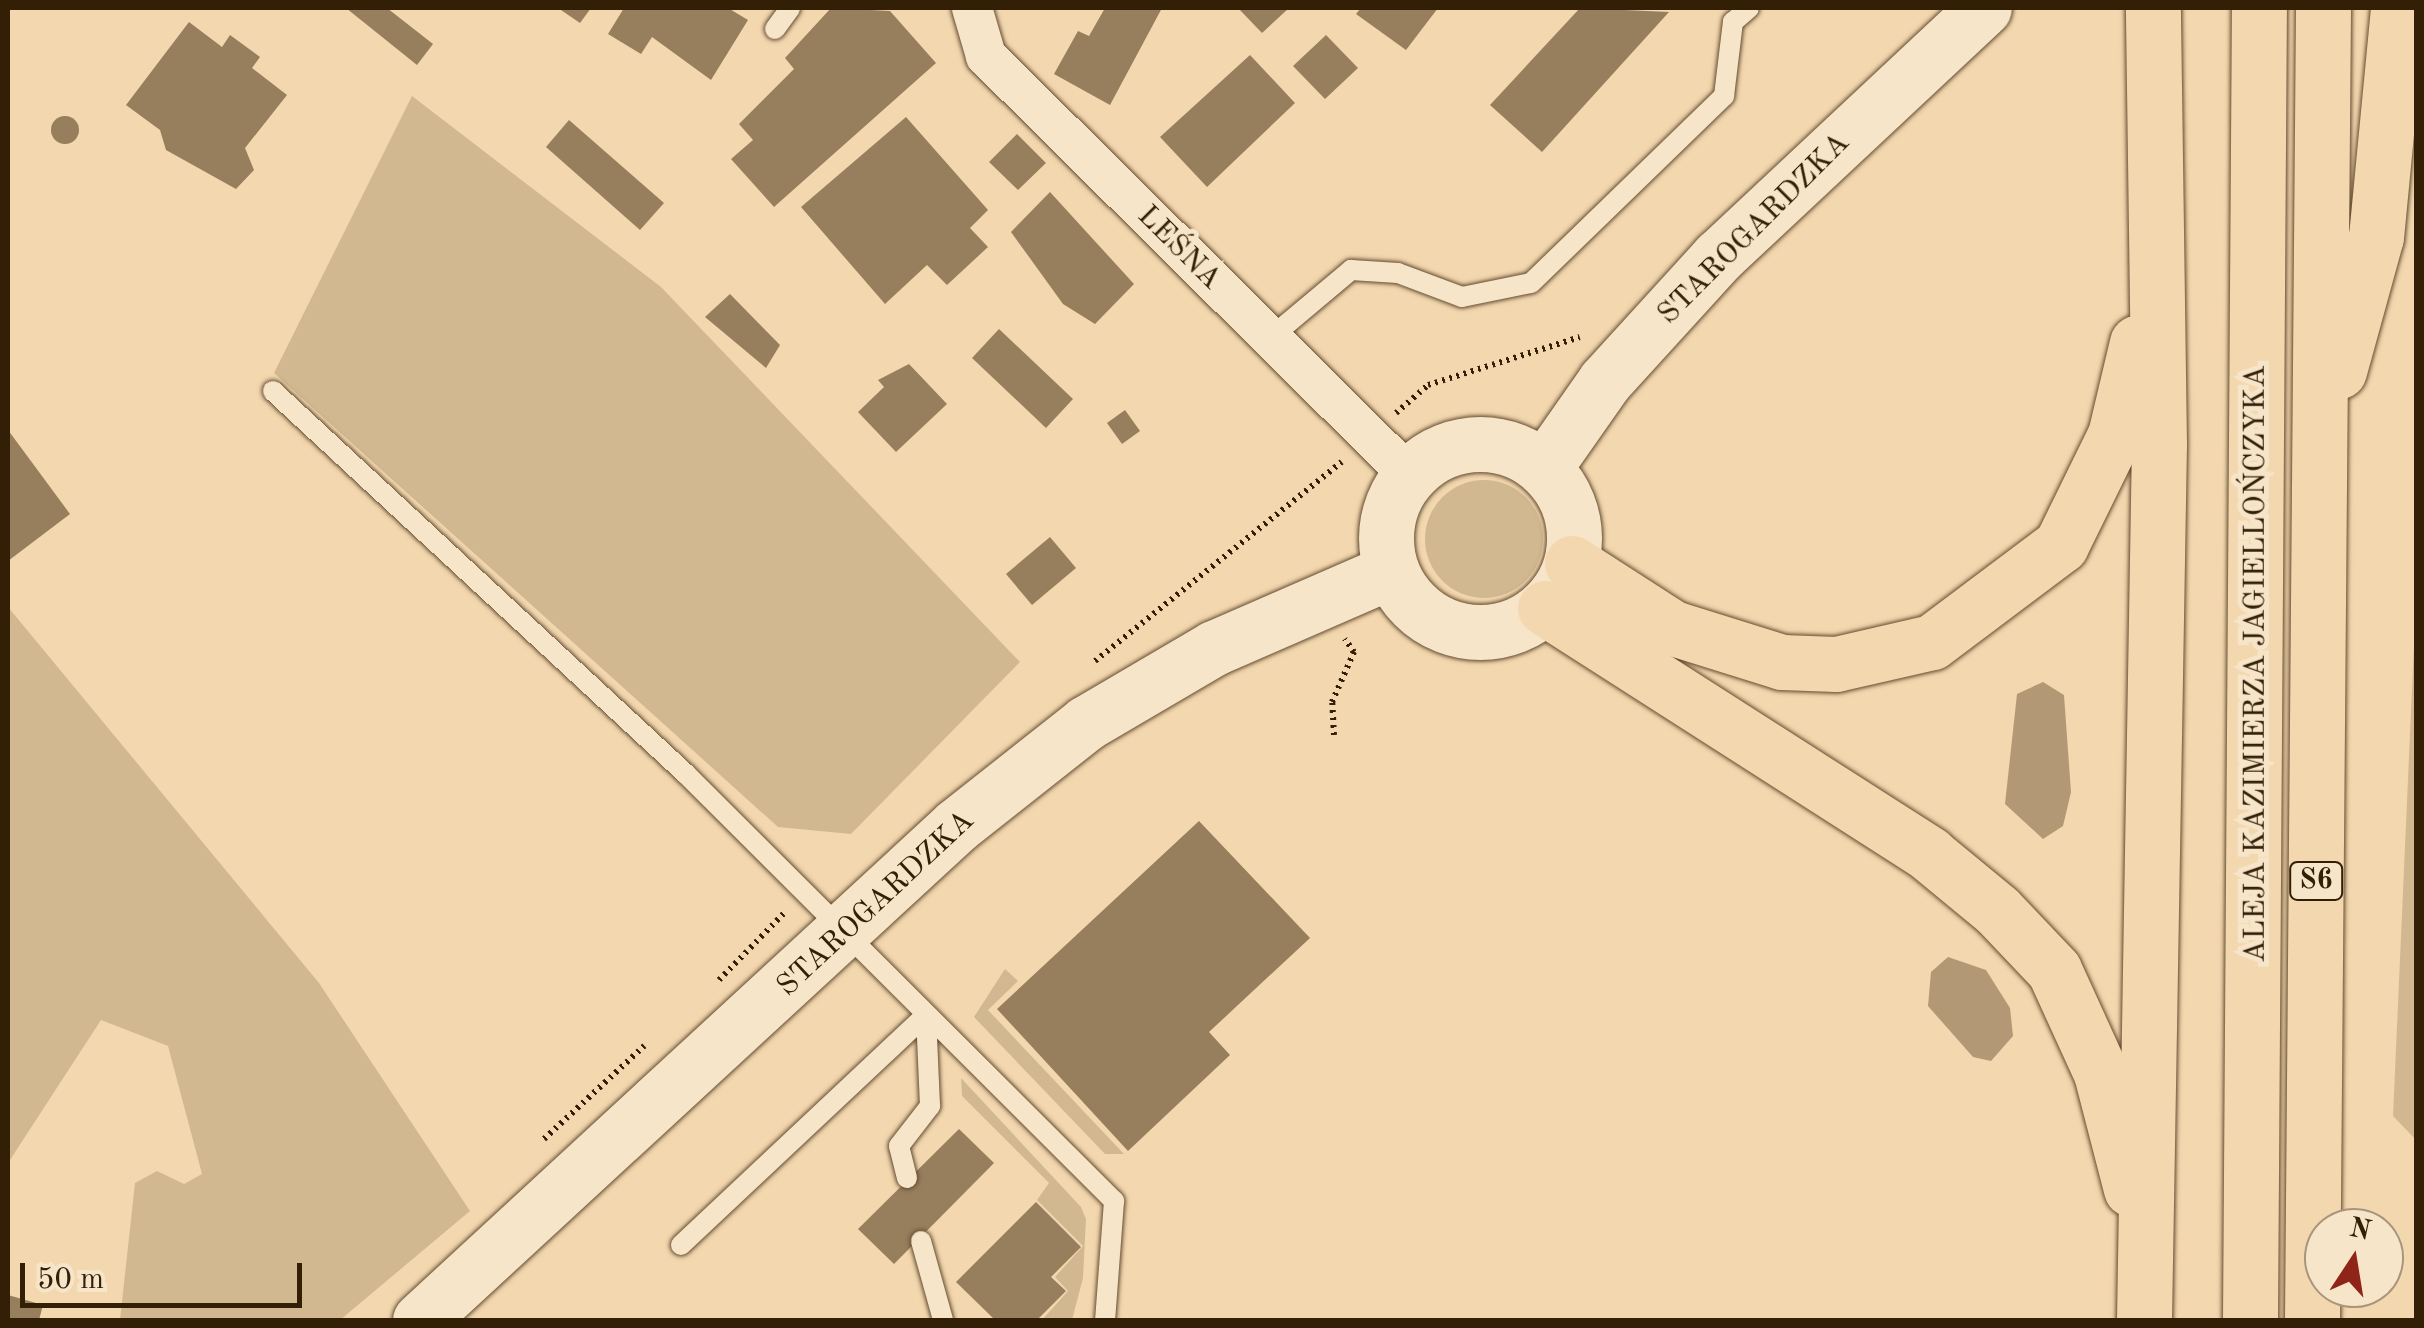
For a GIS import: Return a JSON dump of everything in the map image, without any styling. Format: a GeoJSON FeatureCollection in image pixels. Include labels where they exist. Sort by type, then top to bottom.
{"type":"FeatureCollection","features":[{"type":"Feature","properties":{"kind":"highway"},"geometry":{"type":"LineString","coordinates":[[2144,1320],[2144,1235],[2154,1055],[2153,8]]}},
{"type":"Feature","properties":{"kind":"highway","name":"ALEJA KAZIMIERZA JAGIELLOŃCZYKA"},"geometry":{"type":"LineString","coordinates":[[2253,1312],[2259,8]]}},
{"type":"Feature","properties":{"kind":"highway","name":"ALEJA KAZIMIERZA JAGIELLOŃCZYKA"},"geometry":{"type":"LineString","coordinates":[[2309,1312],[2323,8]]}},
{"type":"Feature","properties":{"kind":"highway"},"geometry":{"type":"LineString","coordinates":[[2319,441],[2376,237],[2398,8]]}},
{"type":"Feature","properties":{"kind":"highway"},"geometry":{"type":"LineString","coordinates":[[1559,586],[1782,662],[1836,664],[1932,642],[2061,545],[2115,435],[2153,272]]}},
{"type":"Feature","properties":{"kind":"highway"},"geometry":{"type":"LineString","coordinates":[[1559,586],[1929,854],[1998,910],[2054,970],[2101,1073],[2144,1235]]}},
{"type":"Feature","properties":{"kind":"main road","name":"STAROGARDZKA"},"geometry":{"type":"LineString","coordinates":[[1544,468],[1605,381],[1718,257],[1984,8]]}},
{"type":"Feature","properties":{"kind":"main road"},"geometry":{"type":"LineString","coordinates":[[1475,443],[1512,449],[1544,468],[1572,512],[1559,586],[1514,628],[1440,625],[1410,603],[1391,571],[1388,521],[1409,475],[1439,452],[1475,443]]}},
{"type":"Feature","properties":{"kind":"main road","name":"STAROGARDZKA"},"geometry":{"type":"LineString","coordinates":[[420,1320],[845,935],[957,825],[1086,723],[1214,648],[1391,571]]}},
{"type":"Feature","properties":{"kind":"street","name":"LEŚNA"},"geometry":{"type":"LineString","coordinates":[[972,8],[986,56],[1409,475]]}},
{"type":"Feature","properties":{"kind":"lane"},"geometry":{"type":"LineString","coordinates":[[775,29],[790,8]]}},
{"type":"Feature","properties":{"kind":"lane"},"geometry":{"type":"LineString","coordinates":[[1270,338],[1350,270],[1398,273],[1462,297],[1531,283],[1724,96],[1733,22],[1749,8]]}},
{"type":"Feature","properties":{"kind":"lane"},"geometry":{"type":"LineString","coordinates":[[273,390],[845,935],[1114,1201],[1105,1320]]}},
{"type":"Feature","properties":{"kind":"lane"},"geometry":{"type":"LineString","coordinates":[[907,1178],[899,1146],[930,1106],[926,1015]]}},
{"type":"Feature","properties":{"kind":"lane"},"geometry":{"type":"LineString","coordinates":[[681,1245],[926,1015]]}},
{"type":"Feature","properties":{"kind":"lane"},"geometry":{"type":"LineString","coordinates":[[921,1241],[943,1320]]}},
{"type":"Feature","properties":{"kind":"path"},"geometry":{"type":"LineString","coordinates":[[1334,735],[1332,702],[1354,652],[1344,638]]}},
{"type":"Feature","properties":{"kind":"shaded area"},"geometry":{"type":"Polygon","coordinates":[[[412,96],[661,287],[1020,662],[851,834],[778,827],[274,373],[412,96]]]}},
{"type":"Feature","properties":{"kind":"shaded area"},"geometry":{"type":"Polygon","coordinates":[[[1484,480],[1507,484],[1526,497],[1539,516],[1543,539],[1539,562],[1526,581],[1507,594],[1484,598],[1461,594],[1442,581],[1429,562],[1425,539],[1429,516],[1442,497],[1461,484],[1484,480]]]}},
{"type":"Feature","properties":{"kind":"shaded area"},"geometry":{"type":"Polygon","coordinates":[[[8,607],[319,983],[470,1211],[340,1320],[120,1320],[135,1183],[157,1171],[184,1184],[202,1174],[168,1046],[101,1020],[8,1163],[8,607]]]}},
{"type":"Feature","properties":{"kind":"shaded area"},"geometry":{"type":"Polygon","coordinates":[[[2416,622],[2416,1140],[2393,1116],[2416,622]]]}},
{"type":"Feature","properties":{"kind":"shaded area"},"geometry":{"type":"Polygon","coordinates":[[[2043,682],[2064,695],[2071,792],[2063,826],[2043,839],[2005,804],[2017,694],[2043,682]]]}},
{"type":"Feature","properties":{"kind":"shaded area"},"geometry":{"type":"Polygon","coordinates":[[[1948,957],[1986,970],[2010,1008],[2013,1036],[1991,1061],[1973,1057],[1928,1006],[1931,972],[1948,957]]]}},
{"type":"Feature","properties":{"kind":"shaded area"},"geometry":{"type":"Polygon","coordinates":[[[1005,969],[1018,981],[988,1010],[1124,1154],[1105,1154],[974,1017],[1005,969]]]}},
{"type":"Feature","properties":{"kind":"shaded area"},"geometry":{"type":"Polygon","coordinates":[[[961,1078],[1081,1207],[1086,1219],[1083,1278],[1072,1320],[1042,1320],[1068,1291],[1055,1277],[1083,1246],[1037,1200],[1049,1183],[962,1096],[961,1078]]]}},
{"type":"Feature","properties":{"kind":"building"},"geometry":{"type":"Polygon","coordinates":[[[346,8],[387,8],[433,44],[417,65],[346,8]]]}},
{"type":"Feature","properties":{"kind":"building"},"geometry":{"type":"Polygon","coordinates":[[[558,8],[591,8],[580,23],[558,8]]]}},
{"type":"Feature","properties":{"kind":"building"},"geometry":{"type":"Polygon","coordinates":[[[624,8],[728,8],[748,20],[711,80],[652,37],[641,54],[608,34],[624,8]]]}},
{"type":"Feature","properties":{"kind":"building"},"geometry":{"type":"Polygon","coordinates":[[[831,8],[890,11],[936,63],[774,207],[731,159],[753,140],[739,124],[794,69],[785,58],[831,8]]]}},
{"type":"Feature","properties":{"kind":"building"},"geometry":{"type":"Polygon","coordinates":[[[1105,8],[1162,8],[1110,105],[1054,74],[1078,31],[1089,36],[1105,8]]]}},
{"type":"Feature","properties":{"kind":"building"},"geometry":{"type":"Polygon","coordinates":[[[1238,8],[1289,8],[1262,33],[1238,8]]]}},
{"type":"Feature","properties":{"kind":"building"},"geometry":{"type":"Polygon","coordinates":[[[1361,8],[1438,8],[1406,50],[1356,14],[1361,8]]]}},
{"type":"Feature","properties":{"kind":"building"},"geometry":{"type":"Polygon","coordinates":[[[1580,8],[1669,12],[1542,152],[1490,105],[1580,8]]]}},
{"type":"Feature","properties":{"kind":"building"},"geometry":{"type":"Polygon","coordinates":[[[189,22],[222,47],[230,35],[260,57],[252,68],[287,95],[245,148],[254,170],[236,189],[166,150],[160,130],[126,105],[189,22]]]}},
{"type":"Feature","properties":{"kind":"building"},"geometry":{"type":"Polygon","coordinates":[[[1326,35],[1358,68],[1325,99],[1293,66],[1326,35]]]}},
{"type":"Feature","properties":{"kind":"building"},"geometry":{"type":"Polygon","coordinates":[[[1250,55],[1295,103],[1207,187],[1160,137],[1250,55]]]}},
{"type":"Feature","properties":{"kind":"building"},"geometry":{"type":"Polygon","coordinates":[[[65,116],[75,120],[79,130],[75,140],[65,144],[55,140],[51,130],[55,120],[65,116]]]}},
{"type":"Feature","properties":{"kind":"building"},"geometry":{"type":"Polygon","coordinates":[[[906,117],[988,210],[970,228],[988,247],[947,285],[927,265],[885,304],[801,207],[906,117]]]}},
{"type":"Feature","properties":{"kind":"building"},"geometry":{"type":"Polygon","coordinates":[[[569,120],[664,203],[640,230],[546,147],[569,120]]]}},
{"type":"Feature","properties":{"kind":"building"},"geometry":{"type":"Polygon","coordinates":[[[1017,134],[1046,163],[1018,190],[989,162],[1017,134]]]}},
{"type":"Feature","properties":{"kind":"building"},"geometry":{"type":"Polygon","coordinates":[[[1050,192],[1134,284],[1095,324],[1063,304],[1011,232],[1050,192]]]}},
{"type":"Feature","properties":{"kind":"building"},"geometry":{"type":"Polygon","coordinates":[[[730,294],[780,345],[766,368],[705,317],[730,294]]]}},
{"type":"Feature","properties":{"kind":"building"},"geometry":{"type":"Polygon","coordinates":[[[999,329],[1073,399],[1046,428],[972,358],[999,329]]]}},
{"type":"Feature","properties":{"kind":"building"},"geometry":{"type":"Polygon","coordinates":[[[909,364],[947,404],[896,452],[858,412],[884,387],[878,380],[909,364]]]}},
{"type":"Feature","properties":{"kind":"building"},"geometry":{"type":"Polygon","coordinates":[[[1125,410],[1140,431],[1122,444],[1107,423],[1125,410]]]}},
{"type":"Feature","properties":{"kind":"building"},"geometry":{"type":"Polygon","coordinates":[[[8,430],[70,514],[8,561],[8,430]]]}},
{"type":"Feature","properties":{"kind":"building"},"geometry":{"type":"Polygon","coordinates":[[[1050,537],[1076,568],[1032,605],[1006,574],[1050,537]]]}},
{"type":"Feature","properties":{"kind":"building"},"geometry":{"type":"Polygon","coordinates":[[[1199,821],[1310,938],[1209,1032],[1230,1055],[1128,1151],[997,1009],[1199,821]]]}},
{"type":"Feature","properties":{"kind":"building"},"geometry":{"type":"Polygon","coordinates":[[[959,1129],[994,1163],[894,1264],[858,1229],[959,1129]]]}},
{"type":"Feature","properties":{"kind":"building"},"geometry":{"type":"Polygon","coordinates":[[[1036,1202],[1081,1247],[1051,1277],[1066,1291],[1037,1320],[995,1320],[956,1282],[1036,1202]]]}},
{"type":"Feature","properties":{"kind":"building"},"geometry":{"type":"Polygon","coordinates":[[[8,1295],[43,1305],[39,1320],[8,1320],[8,1295]]]}}]}
